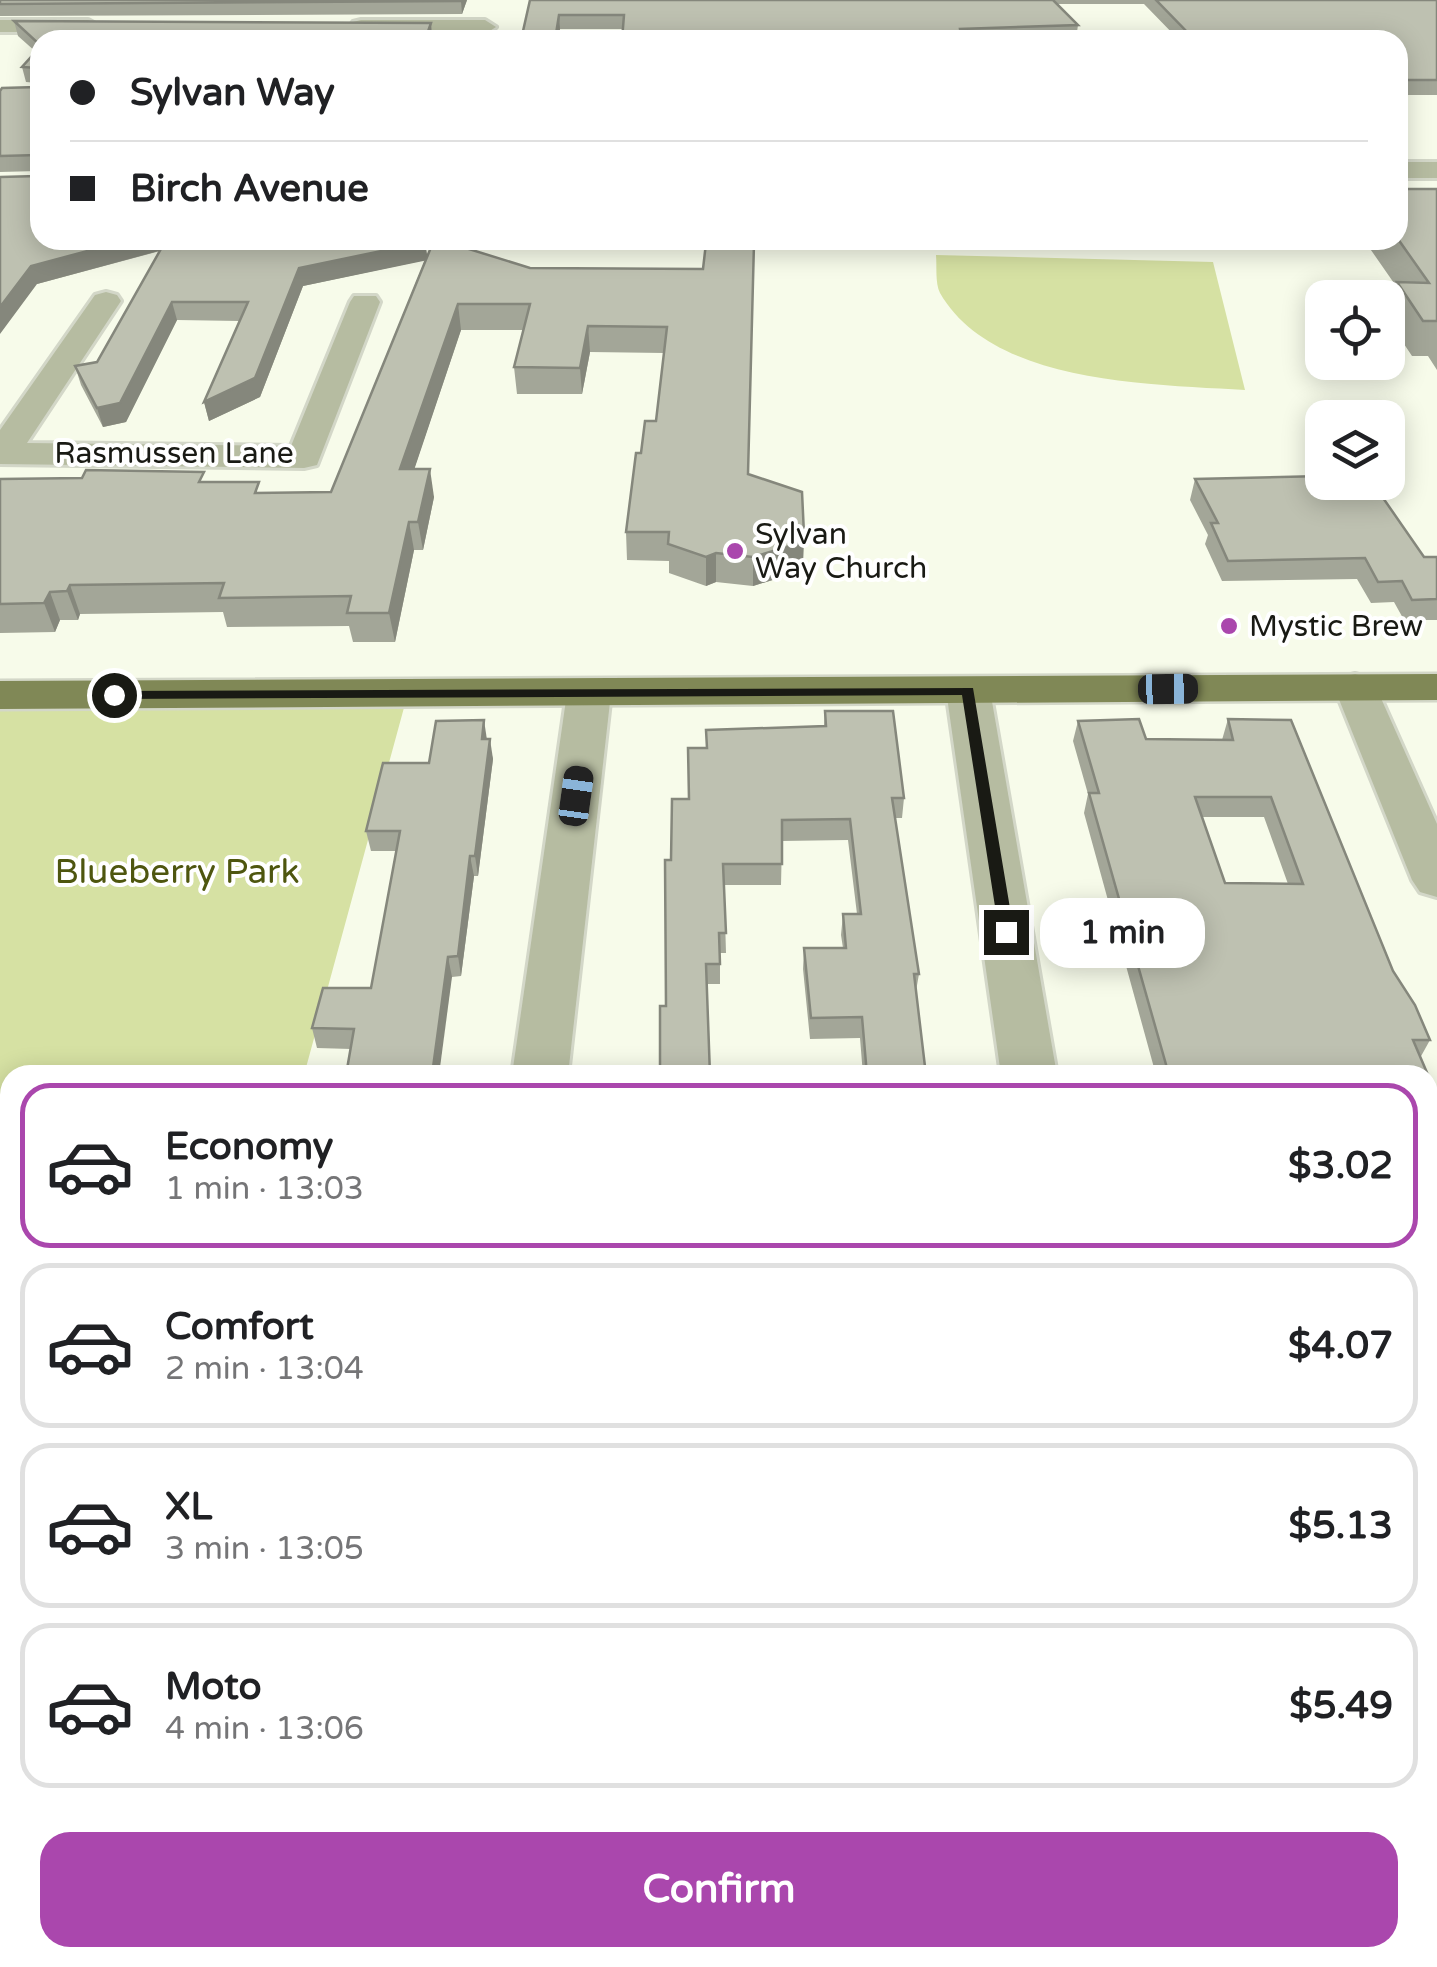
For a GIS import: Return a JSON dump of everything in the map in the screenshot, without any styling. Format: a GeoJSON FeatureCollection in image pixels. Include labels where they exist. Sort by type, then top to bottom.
{"type":"FeatureCollection","features":[{"type":"Feature","properties":{"kind":"main road"},"geometry":{"type":"LineString","coordinates":[[0,695],[1437,687]]}},
{"type":"Feature","properties":{"kind":"street"},"geometry":{"type":"LineString","coordinates":[[484,30],[497,4]]}},
{"type":"Feature","properties":{"kind":"street"},"geometry":{"type":"LineString","coordinates":[[0,26],[116,26]]}},
{"type":"Feature","properties":{"kind":"street"},"geometry":{"type":"LineString","coordinates":[[330,27],[395,30]]}},
{"type":"Feature","properties":{"kind":"street"},"geometry":{"type":"LineString","coordinates":[[1408,170],[1437,170]]}},
{"type":"Feature","properties":{"kind":"street"},"geometry":{"type":"LineString","coordinates":[[1,453],[106,301]]}},
{"type":"Feature","properties":{"kind":"street","name":"Rasmussen Lane"},"geometry":{"type":"LineString","coordinates":[[1,453],[304,457],[364,302]]}},
{"type":"Feature","properties":{"kind":"street"},"geometry":{"type":"LineString","coordinates":[[1355,687],[1437,880]]}},
{"type":"Feature","properties":{"kind":"street"},"geometry":{"type":"LineString","coordinates":[[968,690],[1026,1065]]}},
{"type":"Feature","properties":{"kind":"street"},"geometry":{"type":"LineString","coordinates":[[541,1065],[589,693]]}},
{"type":"Feature","properties":{"kind":"green space"},"geometry":{"type":"Polygon","coordinates":[[[936,255],[1213,262],[1245,390],[1078,374],[1036,363],[997,346],[965,323],[940,293],[936,255]]]}},
{"type":"Feature","properties":{"kind":"green space","name":"Blueberry Park"},"geometry":{"type":"Polygon","coordinates":[[[408,693],[307,1065],[0,1065],[0,695],[408,693]]]}},
{"type":"Feature","properties":{"kind":"building"},"geometry":{"type":"Polygon","coordinates":[[[0,0],[461,0],[461,1],[0,4],[0,0]]]}},
{"type":"Feature","properties":{"kind":"building"},"geometry":{"type":"Polygon","coordinates":[[[530,0],[1053,0],[1078,25],[960,30],[623,30],[624,15],[559,15],[557,30],[523,30],[530,0]]]}},
{"type":"Feature","properties":{"kind":"building"},"geometry":{"type":"Polygon","coordinates":[[[1156,0],[1437,0],[1437,80],[1408,80],[1408,30],[1185,30],[1156,0]]]}},
{"type":"Feature","properties":{"kind":"building"},"geometry":{"type":"Polygon","coordinates":[[[14,21],[431,23],[429,30],[30,30],[30,36],[14,21]]]}},
{"type":"Feature","properties":{"kind":"building"},"geometry":{"type":"Polygon","coordinates":[[[30,87],[30,155],[0,156],[2,88],[30,87]]]}},
{"type":"Feature","properties":{"kind":"building"},"geometry":{"type":"Polygon","coordinates":[[[30,176],[30,250],[91,250],[31,266],[0,307],[0,177],[30,176]]]}},
{"type":"Feature","properties":{"kind":"building"},"geometry":{"type":"Polygon","coordinates":[[[1408,189],[1437,189],[1437,321],[1423,321],[1405,294],[1405,282],[1429,283],[1406,250],[1408,189]]]}},
{"type":"Feature","properties":{"kind":"building"},"geometry":{"type":"Polygon","coordinates":[[[160,250],[386,250],[299,268],[255,378],[204,402],[248,302],[172,302],[120,403],[97,408],[75,366],[97,362],[160,250]]]}},
{"type":"Feature","properties":{"kind":"building"},"geometry":{"type":"Polygon","coordinates":[[[430,250],[472,250],[530,268],[703,269],[705,250],[754,250],[748,474],[802,492],[804,534],[790,538],[793,545],[753,557],[716,553],[706,557],[668,544],[669,532],[626,532],[636,453],[641,453],[645,421],[656,421],[667,327],[588,326],[580,368],[514,367],[530,304],[458,304],[400,469],[430,469],[418,522],[409,522],[389,613],[347,613],[351,596],[219,598],[224,583],[70,585],[67,591],[50,592],[44,603],[0,604],[0,479],[82,478],[86,470],[204,472],[199,482],[259,482],[255,493],[331,492],[430,250]]]}},
{"type":"Feature","properties":{"kind":"building"},"geometry":{"type":"Polygon","coordinates":[[[1305,476],[1305,500],[1384,500],[1424,557],[1437,557],[1437,599],[1412,600],[1402,581],[1378,582],[1365,558],[1228,561],[1211,523],[1218,523],[1195,479],[1305,476]]]}},
{"type":"Feature","properties":{"kind":"building"},"geometry":{"type":"Polygon","coordinates":[[[825,711],[893,711],[904,798],[892,798],[919,974],[914,974],[925,1065],[866,1065],[862,1017],[811,1018],[804,948],[846,948],[843,914],[861,914],[850,819],[782,820],[782,864],[723,864],[726,933],[719,933],[720,964],[706,964],[710,1065],[660,1065],[660,1006],[666,1006],[665,860],[671,860],[672,799],[689,799],[688,748],[707,748],[706,730],[826,726],[825,711]]]}},
{"type":"Feature","properties":{"kind":"building"},"geometry":{"type":"Polygon","coordinates":[[[1139,719],[1146,739],[1233,740],[1228,719],[1291,720],[1393,971],[1415,1005],[1430,1040],[1413,1040],[1424,1065],[1166,1065],[1089,793],[1099,793],[1078,721],[1139,719]],[[1195,797],[1225,883],[1303,884],[1271,797],[1195,797]]]}},
{"type":"Feature","properties":{"kind":"building"},"geometry":{"type":"Polygon","coordinates":[[[484,720],[482,739],[490,739],[458,956],[448,957],[433,1065],[348,1065],[354,1029],[312,1028],[323,988],[371,988],[400,831],[366,831],[383,763],[429,763],[436,721],[484,720]]]}},
{"type":"Feature","properties":{"kind":"place","name":"Sylvan Way Church"},"geometry":{"type":"Point","coordinates":[735,551]}},
{"type":"Feature","properties":{"kind":"place","name":"Mystic Brew"},"geometry":{"type":"Point","coordinates":[1229,626]}},
{"type":"Feature","properties":{"kind":"route"},"geometry":{"type":"LineString","coordinates":[[114,695],[968,690],[1006,932]]}}]}
